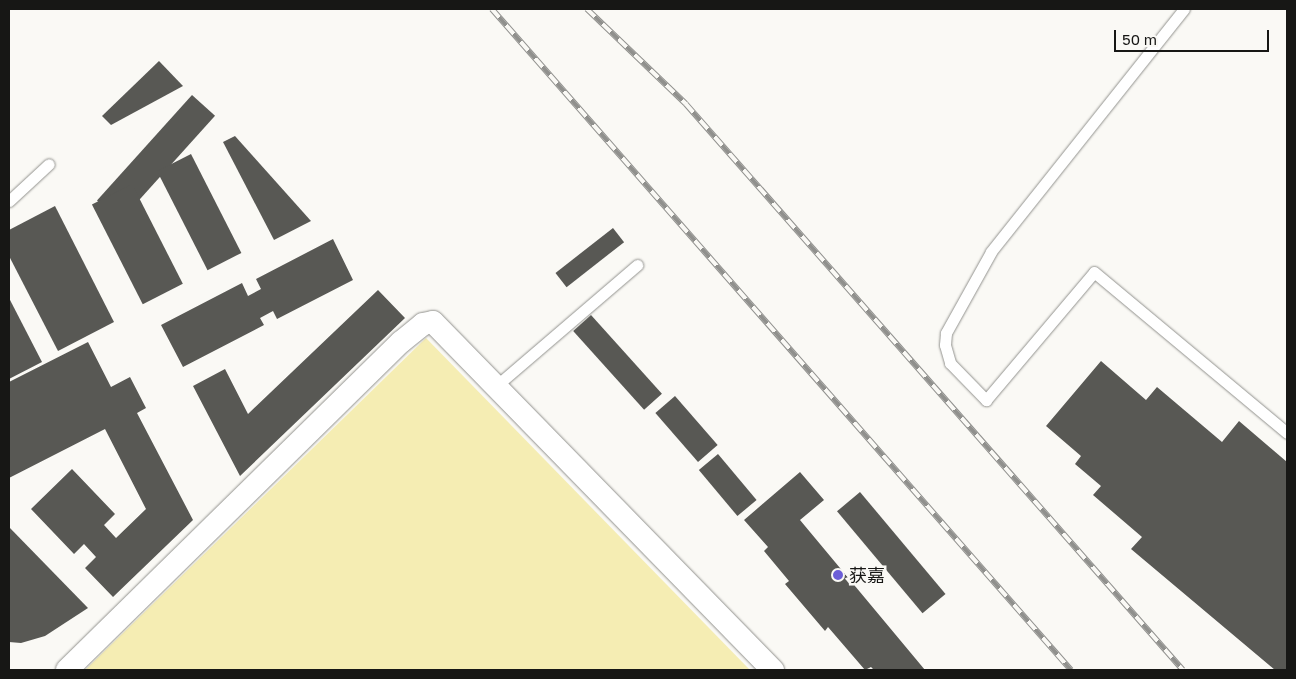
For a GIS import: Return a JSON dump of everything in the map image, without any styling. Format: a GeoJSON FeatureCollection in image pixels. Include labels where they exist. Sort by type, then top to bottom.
{"type":"FeatureCollection","features":[{"type":"Feature","properties":{"kind":"street"},"geometry":{"type":"LineString","coordinates":[[68,670],[401,342],[423,324],[433,322],[774,670]]}},
{"type":"Feature","properties":{"kind":"lane"},"geometry":{"type":"LineString","coordinates":[[1184,9],[991,252],[946,333],[945,345],[950,363],[986,400],[1094,272],[1287,434]]}},
{"type":"Feature","properties":{"kind":"lane"},"geometry":{"type":"LineString","coordinates":[[9,201],[49,164]]}},
{"type":"Feature","properties":{"kind":"lane"},"geometry":{"type":"LineString","coordinates":[[496,386],[637,265]]}},
{"type":"Feature","properties":{"kind":"shaded area"},"geometry":{"type":"Polygon","coordinates":[[[426,338],[750,670],[85,670],[426,338]]]}},
{"type":"Feature","properties":{"kind":"building"},"geometry":{"type":"Polygon","coordinates":[[[159,61],[183,86],[111,125],[102,116],[159,61]]]}},
{"type":"Feature","properties":{"kind":"building"},"geometry":{"type":"Polygon","coordinates":[[[192,95],[215,116],[120,221],[97,201],[192,95]]]}},
{"type":"Feature","properties":{"kind":"building"},"geometry":{"type":"Polygon","coordinates":[[[235,136],[311,221],[274,240],[223,142],[235,136]]]}},
{"type":"Feature","properties":{"kind":"building"},"geometry":{"type":"Polygon","coordinates":[[[191,154],[241,253],[208,270],[157,171],[191,154]]]}},
{"type":"Feature","properties":{"kind":"building"},"geometry":{"type":"Polygon","coordinates":[[[132,184],[183,284],[143,304],[92,204],[132,184]]]}},
{"type":"Feature","properties":{"kind":"building"},"geometry":{"type":"Polygon","coordinates":[[[55,206],[114,322],[58,351],[9,256],[9,230],[55,206]]]}},
{"type":"Feature","properties":{"kind":"building"},"geometry":{"type":"Polygon","coordinates":[[[613,228],[624,242],[567,287],[555,273],[613,228]]]}},
{"type":"Feature","properties":{"kind":"building"},"geometry":{"type":"Polygon","coordinates":[[[333,239],[353,280],[277,319],[273,311],[260,318],[264,325],[183,367],[161,325],[242,283],[248,296],[261,289],[256,279],[333,239]]]}},
{"type":"Feature","properties":{"kind":"building"},"geometry":{"type":"Polygon","coordinates":[[[378,290],[405,318],[240,476],[193,386],[225,369],[248,414],[378,290]]]}},
{"type":"Feature","properties":{"kind":"building"},"geometry":{"type":"Polygon","coordinates":[[[9,298],[42,362],[9,379],[9,298]]]}},
{"type":"Feature","properties":{"kind":"building"},"geometry":{"type":"Polygon","coordinates":[[[591,315],[662,394],[644,410],[573,331],[591,315]]]}},
{"type":"Feature","properties":{"kind":"building"},"geometry":{"type":"Polygon","coordinates":[[[88,342],[111,387],[130,377],[146,408],[137,413],[193,520],[113,597],[85,568],[96,557],[84,544],[74,554],[31,509],[72,469],[115,514],[104,525],[116,538],[146,509],[105,429],[9,478],[9,382],[88,342]]]}},
{"type":"Feature","properties":{"kind":"building"},"geometry":{"type":"Polygon","coordinates":[[[1101,361],[1146,400],[1157,387],[1222,442],[1239,421],[1287,462],[1287,670],[1275,670],[1131,549],[1142,537],[1093,495],[1101,486],[1075,464],[1081,456],[1046,426],[1101,361]]]}},
{"type":"Feature","properties":{"kind":"building"},"geometry":{"type":"Polygon","coordinates":[[[675,396],[718,445],[698,462],[655,413],[675,396]]]}},
{"type":"Feature","properties":{"kind":"building"},"geometry":{"type":"Polygon","coordinates":[[[718,454],[757,500],[737,516],[699,470],[718,454]]]}},
{"type":"Feature","properties":{"kind":"building"},"geometry":{"type":"Polygon","coordinates":[[[800,472],[824,500],[800,520],[925,670],[874,670],[871,667],[865,670],[828,627],[825,631],[785,584],[789,581],[764,551],[768,547],[744,520],[800,472]]]}},
{"type":"Feature","properties":{"kind":"building"},"geometry":{"type":"Polygon","coordinates":[[[860,492],[945,594],[923,613],[837,511],[860,492]]]}},
{"type":"Feature","properties":{"kind":"building"},"geometry":{"type":"Polygon","coordinates":[[[9,527],[88,608],[45,636],[21,643],[9,642],[9,527]]]}},
{"type":"Feature","properties":{"kind":"railway"},"geometry":{"type":"LineString","coordinates":[[492,9],[1071,670]]}},
{"type":"Feature","properties":{"kind":"railway"},"geometry":{"type":"LineString","coordinates":[[587,9],[686,104],[1183,670]]}},
{"type":"Feature","properties":{"kind":"place","name":"获嘉"},"geometry":{"type":"Point","coordinates":[838,575]}}]}
